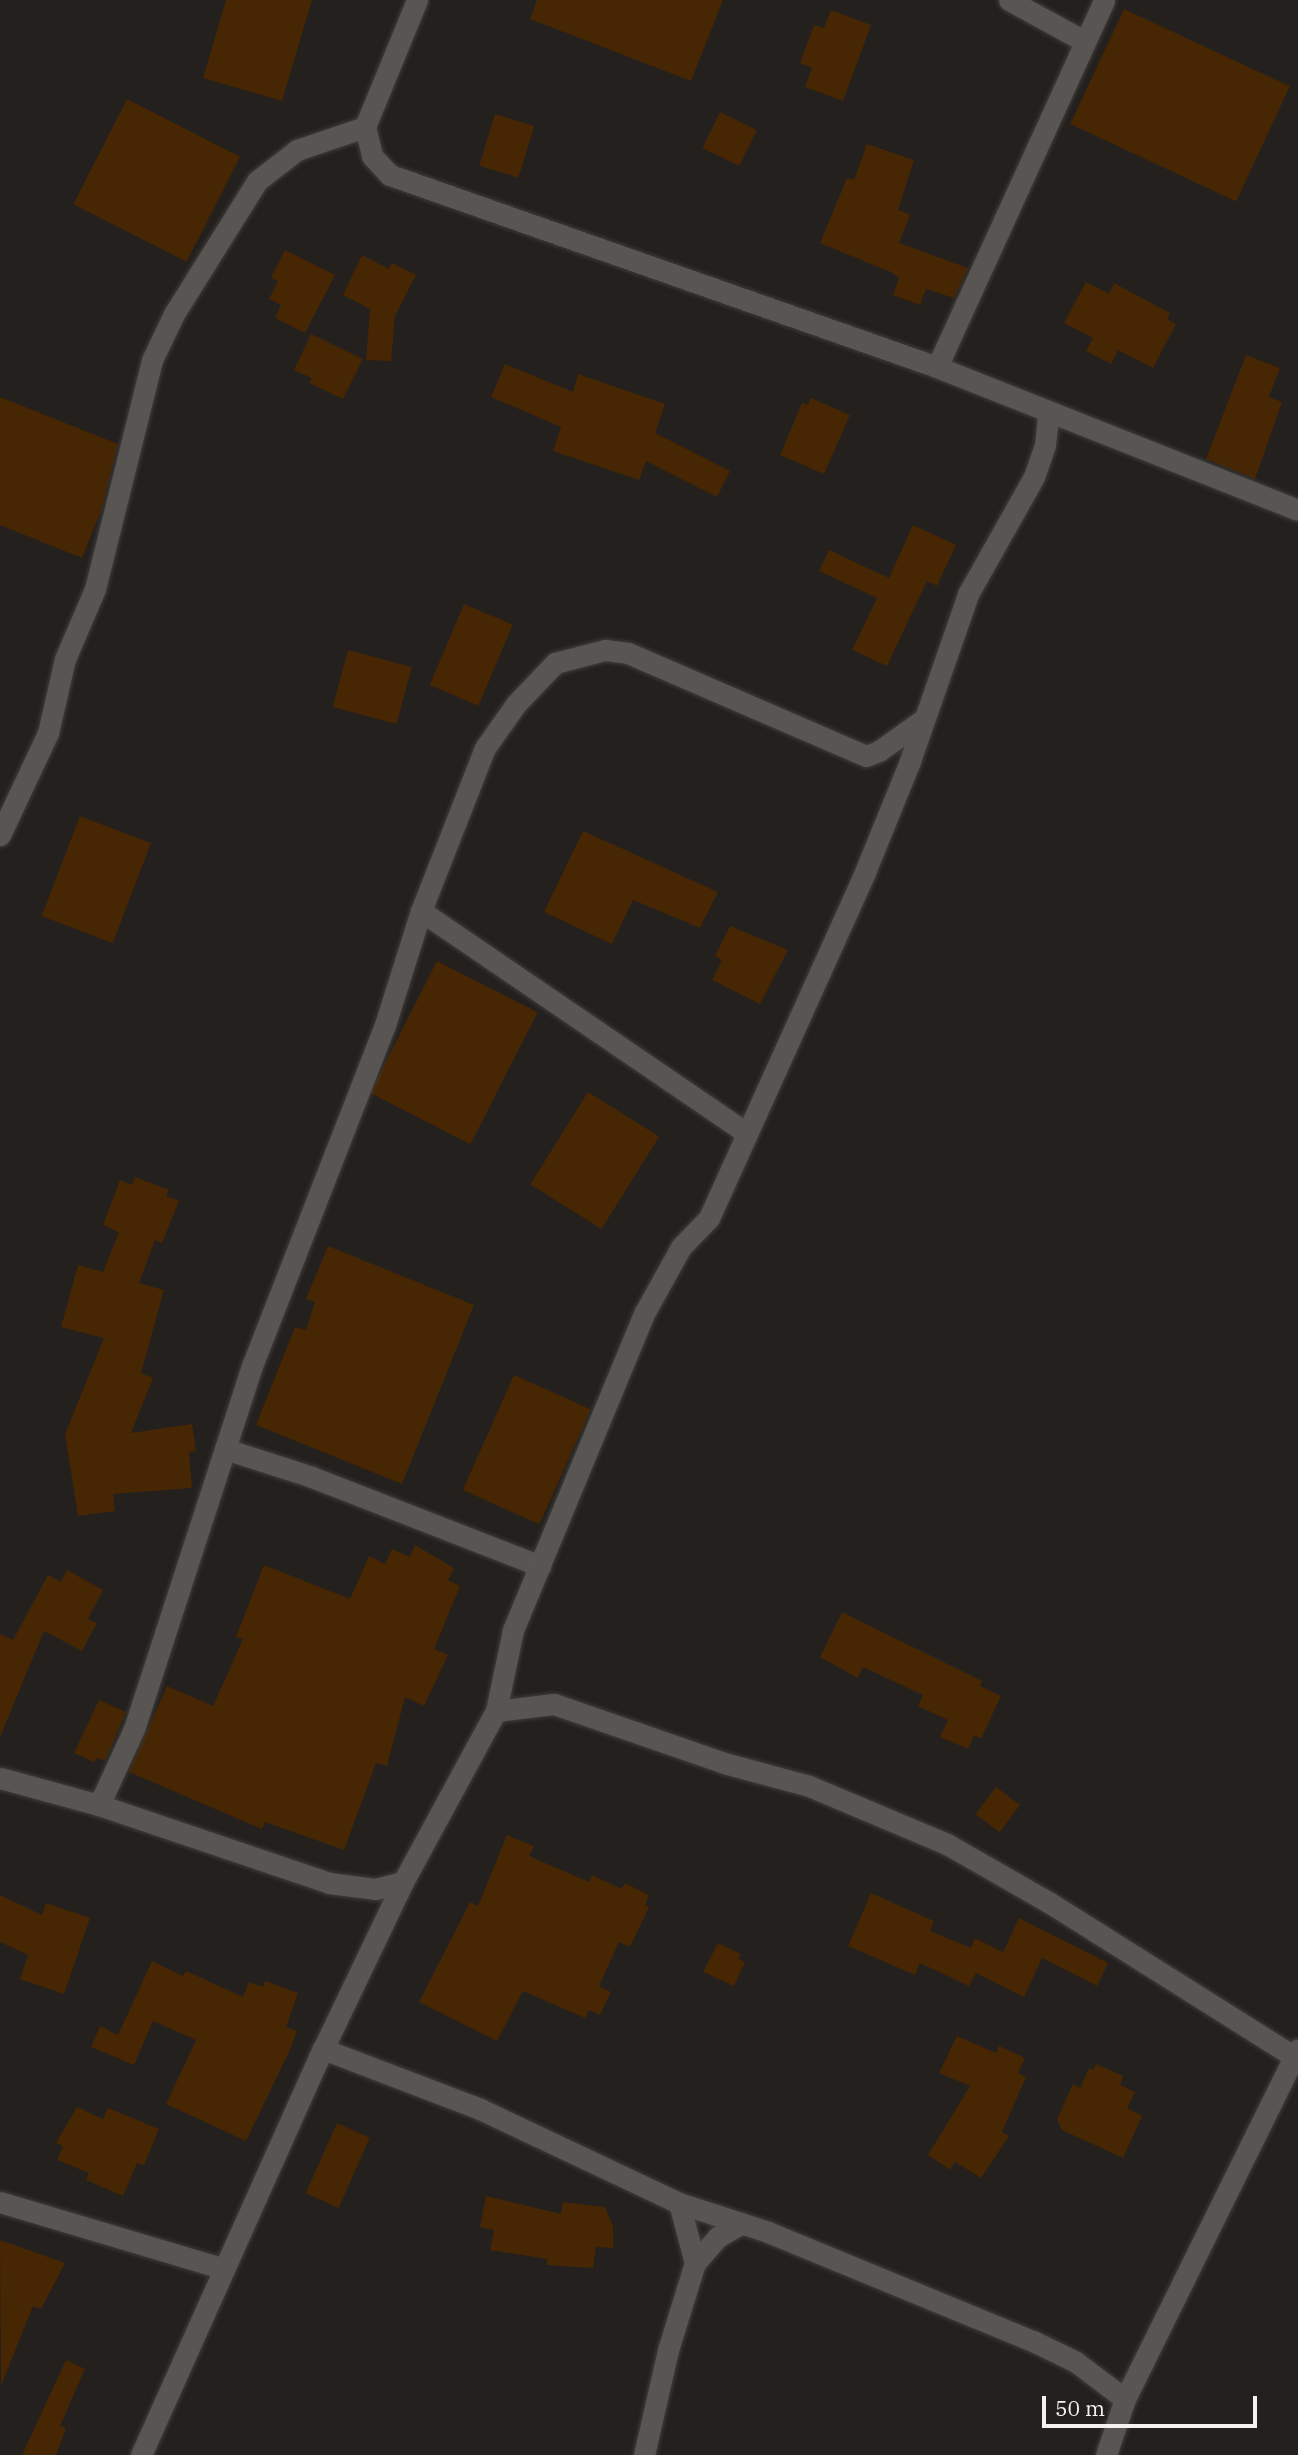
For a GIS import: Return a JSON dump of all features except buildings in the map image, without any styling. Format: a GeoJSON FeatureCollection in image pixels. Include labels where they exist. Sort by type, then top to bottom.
{"type":"FeatureCollection","features":[{"type":"Feature","properties":{"kind":"street"},"geometry":{"type":"LineString","coordinates":[[417,0],[365,127],[372,156],[390,175],[937,367],[1048,415],[1298,510]]}},
{"type":"Feature","properties":{"kind":"street"},"geometry":{"type":"LineString","coordinates":[[1009,0],[1084,41]]}},
{"type":"Feature","properties":{"kind":"street"},"geometry":{"type":"LineString","coordinates":[[937,367],[1104,0]]}},
{"type":"Feature","properties":{"kind":"street"},"geometry":{"type":"LineString","coordinates":[[0,835],[47,733],[65,659],[95,589],[152,360],[174,314],[257,181],[297,150],[365,127]]}},
{"type":"Feature","properties":{"kind":"street"},"geometry":{"type":"LineString","coordinates":[[141,2455],[222,2268],[323,2049],[403,1882],[496,1711],[513,1630],[645,1312],[681,1247],[709,1218],[865,872],[910,761],[921,721],[968,594],[1034,477],[1045,445],[1048,415]]}},
{"type":"Feature","properties":{"kind":"street"},"geometry":{"type":"LineString","coordinates":[[99,1805],[134,1729],[278,1295],[384,1025],[421,911],[485,748],[516,704],[555,663],[581,653],[628,653],[866,756],[879,751],[921,721]]}},
{"type":"Feature","properties":{"kind":"street"},"geometry":{"type":"LineString","coordinates":[[421,911],[747,1133]]}},
{"type":"Feature","properties":{"kind":"street"},"geometry":{"type":"LineString","coordinates":[[225,1449],[313,1477],[540,1566]]}},
{"type":"Feature","properties":{"kind":"street"},"geometry":{"type":"LineString","coordinates":[[496,1711],[554,1704],[724,1763],[809,1786],[934,1839],[1050,1903],[1297,2055],[1125,2399],[1106,2455]]}},
{"type":"Feature","properties":{"kind":"street"},"geometry":{"type":"LineString","coordinates":[[0,1779],[99,1805],[329,1883],[375,1889],[403,1882]]}},
{"type":"Feature","properties":{"kind":"street"},"geometry":{"type":"LineString","coordinates":[[323,2049],[480,2109],[679,2203],[739,2225],[768,2232],[1058,2352],[1125,2399]]}},
{"type":"Feature","properties":{"kind":"street"},"geometry":{"type":"LineString","coordinates":[[0,2202],[222,2268]]}},
{"type":"Feature","properties":{"kind":"street"},"geometry":{"type":"LineString","coordinates":[[679,2203],[695,2263]]}},
{"type":"Feature","properties":{"kind":"street"},"geometry":{"type":"LineString","coordinates":[[644,2455],[666,2358],[695,2263],[718,2237],[739,2225]]}}]}
